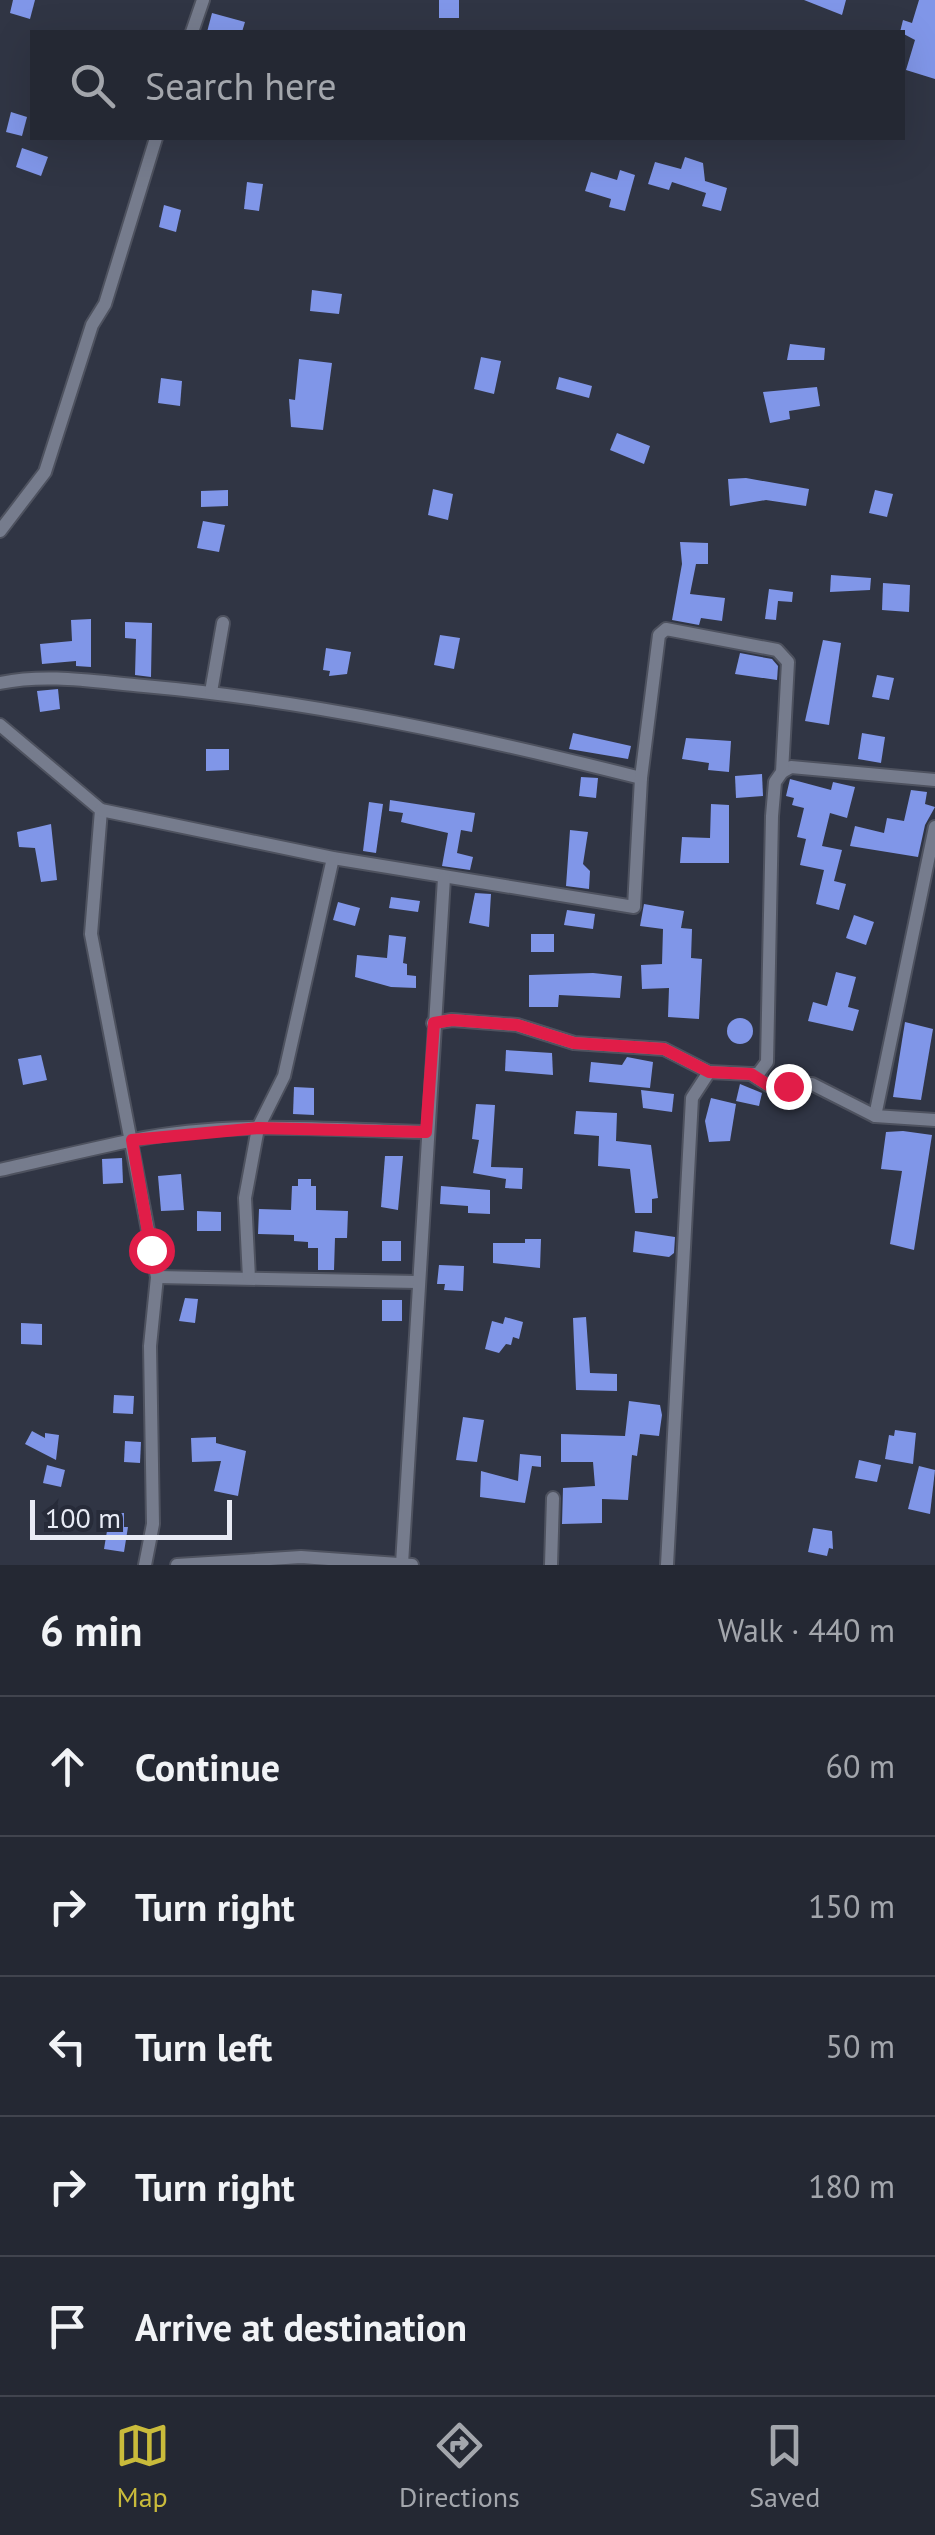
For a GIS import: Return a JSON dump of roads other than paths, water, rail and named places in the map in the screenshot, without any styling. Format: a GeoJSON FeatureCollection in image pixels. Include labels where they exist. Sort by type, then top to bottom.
{"type":"FeatureCollection","features":[{"type":"Feature","properties":{"kind":"street"},"geometry":{"type":"LineString","coordinates":[[193,30],[204,0]]}},
{"type":"Feature","properties":{"kind":"street"},"geometry":{"type":"LineString","coordinates":[[0,531],[45,472],[92,325],[105,304],[155,140]]}},
{"type":"Feature","properties":{"kind":"street"},"geometry":{"type":"LineString","coordinates":[[211,692],[223,623]]}},
{"type":"Feature","properties":{"kind":"street"},"geometry":{"type":"LineString","coordinates":[[0,725],[101,810],[334,858],[634,907],[641,778],[657,642],[666,629],[777,650],[786,656],[782,772],[776,782],[772,816],[767,1062],[758,1074],[709,1072],[664,1049],[574,1043],[517,1025],[452,1020],[434,1023]]}},
{"type":"Feature","properties":{"kind":"street"},"geometry":{"type":"LineString","coordinates":[[0,682],[32,676],[211,692],[386,720],[641,778]]}},
{"type":"Feature","properties":{"kind":"street"},"geometry":{"type":"LineString","coordinates":[[782,772],[791,767],[935,780]]}},
{"type":"Feature","properties":{"kind":"street"},"geometry":{"type":"LineString","coordinates":[[101,810],[91,934],[157,1277],[150,1346],[153,1524],[145,1565]]}},
{"type":"Feature","properties":{"kind":"street"},"geometry":{"type":"LineString","coordinates":[[876,1116],[935,828]]}},
{"type":"Feature","properties":{"kind":"street"},"geometry":{"type":"LineString","coordinates":[[249,1278],[245,1198],[258,1128],[284,1076],[334,858]]}},
{"type":"Feature","properties":{"kind":"street"},"geometry":{"type":"LineString","coordinates":[[402,1564],[444,878]]}},
{"type":"Feature","properties":{"kind":"street"},"geometry":{"type":"LineString","coordinates":[[668,1565],[692,1098],[709,1072]]}},
{"type":"Feature","properties":{"kind":"street"},"geometry":{"type":"LineString","coordinates":[[751,1074],[768,1085],[812,1084],[876,1116],[935,1120]]}},
{"type":"Feature","properties":{"kind":"street"},"geometry":{"type":"LineString","coordinates":[[0,1170],[131,1141],[258,1128],[426,1132]]}},
{"type":"Feature","properties":{"kind":"street"},"geometry":{"type":"LineString","coordinates":[[157,1277],[417,1282]]}},
{"type":"Feature","properties":{"kind":"street"},"geometry":{"type":"LineString","coordinates":[[551,1565],[552,1498]]}},
{"type":"Feature","properties":{"kind":"street"},"geometry":{"type":"LineString","coordinates":[[176,1565],[300,1561],[412,1565]]}}]}
